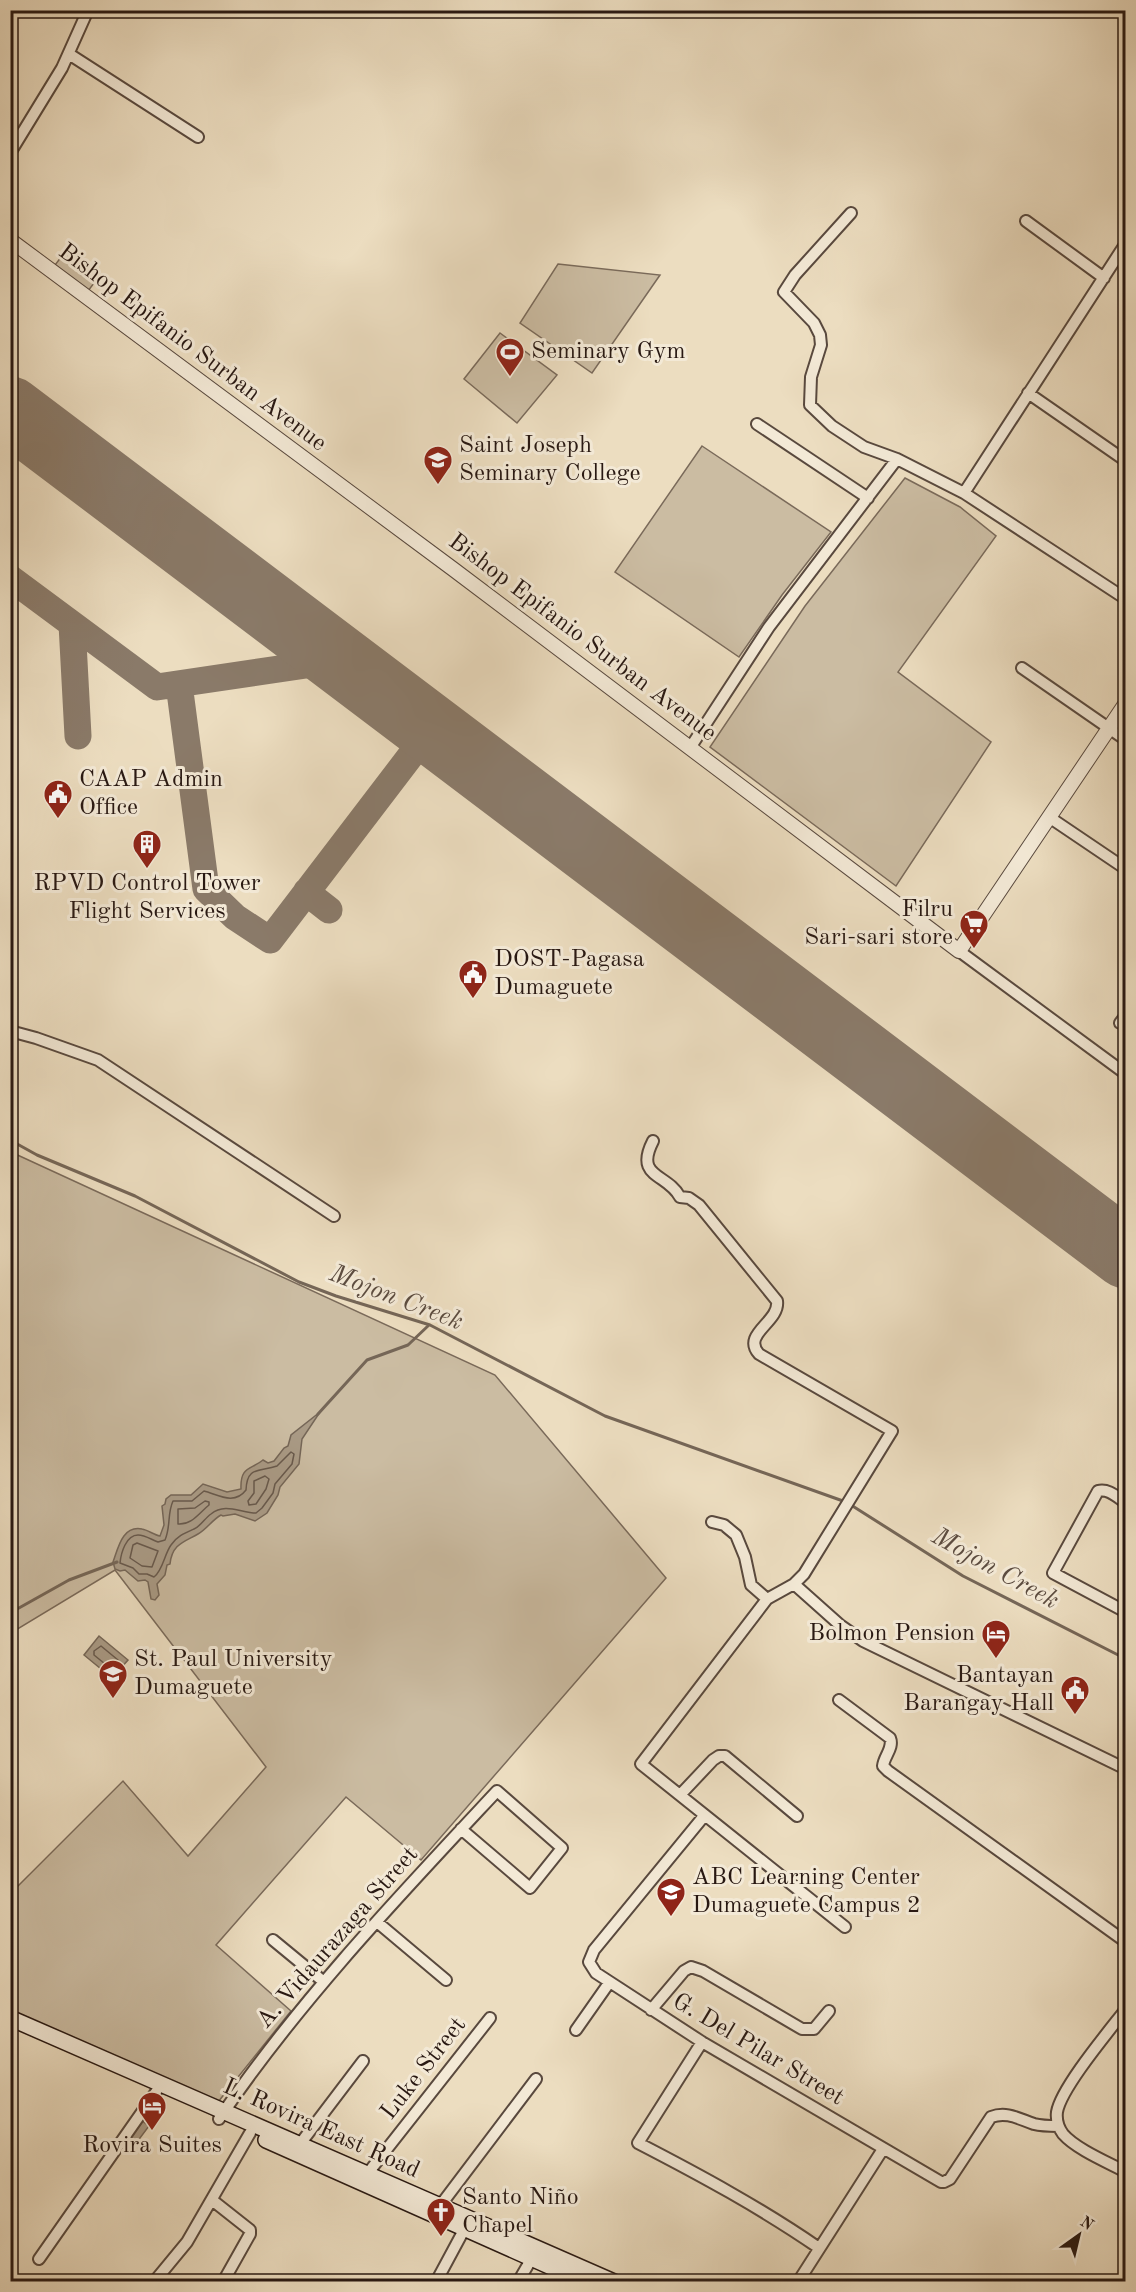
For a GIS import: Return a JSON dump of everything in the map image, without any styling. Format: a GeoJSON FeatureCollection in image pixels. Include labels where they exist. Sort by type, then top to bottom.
{"type":"FeatureCollection","features":[{"type":"Feature","properties":{"kind":"main road","name":"L. Rovira East Road"},"geometry":{"type":"LineString","coordinates":[[10,2018],[222,2115],[250,2133],[336,2166],[563,2265],[614,2282]]}},
{"type":"Feature","properties":{"kind":"main road","name":"L. Rovira East Road"},"geometry":{"type":"LineString","coordinates":[[10,2028],[156,2092],[300,2144],[336,2166],[368,2173],[440,2206],[465,2229],[532,2258],[563,2265],[585,2282]]}},
{"type":"Feature","properties":{"kind":"street"},"geometry":{"type":"LineString","coordinates":[[10,153],[69,54],[88,10]]}},
{"type":"Feature","properties":{"kind":"street"},"geometry":{"type":"LineString","coordinates":[[69,54],[198,137]]}},
{"type":"Feature","properties":{"kind":"street"},"geometry":{"type":"LineString","coordinates":[[851,213],[795,275],[784,292],[814,323],[820,335],[821,345],[811,377],[810,405],[832,426],[864,447],[897,459],[964,493],[1125,599]]}},
{"type":"Feature","properties":{"kind":"street"},"geometry":{"type":"LineString","coordinates":[[1026,221],[1104,278]]}},
{"type":"Feature","properties":{"kind":"street","name":"Bishop Epifanio Surban Avenue"},"geometry":{"type":"LineString","coordinates":[[10,240],[1125,1074]]}},
{"type":"Feature","properties":{"kind":"street"},"geometry":{"type":"LineString","coordinates":[[964,493],[1125,243]]}},
{"type":"Feature","properties":{"kind":"street"},"geometry":{"type":"LineString","coordinates":[[1028,393],[1125,460]]}},
{"type":"Feature","properties":{"kind":"street"},"geometry":{"type":"LineString","coordinates":[[757,424],[868,498]]}},
{"type":"Feature","properties":{"kind":"street"},"geometry":{"type":"LineString","coordinates":[[690,748],[769,627],[897,459]]}},
{"type":"Feature","properties":{"kind":"street"},"geometry":{"type":"LineString","coordinates":[[1022,668],[1125,740]]}},
{"type":"Feature","properties":{"kind":"street"},"geometry":{"type":"LineString","coordinates":[[959,951],[1125,703]]}},
{"type":"Feature","properties":{"kind":"street"},"geometry":{"type":"LineString","coordinates":[[1049,817],[1125,869]]}},
{"type":"Feature","properties":{"kind":"street"},"geometry":{"type":"LineString","coordinates":[[10,1031],[98,1060],[334,1216]]}},
{"type":"Feature","properties":{"kind":"street"},"geometry":{"type":"LineString","coordinates":[[653,1141],[649,1148],[647,1164],[650,1172],[677,1191],[680,1197],[689,1198],[699,1205],[777,1301],[776,1312],[753,1342],[759,1354],[892,1431],[820,1549],[794,1584],[767,1599],[641,1764],[845,1928]]}},
{"type":"Feature","properties":{"kind":"street"},"geometry":{"type":"LineString","coordinates":[[1125,1503],[1109,1492],[1098,1491],[1053,1573],[1125,1612]]}},
{"type":"Feature","properties":{"kind":"street"},"geometry":{"type":"LineString","coordinates":[[712,1522],[724,1525],[736,1535],[745,1557],[751,1585],[767,1599]]}},
{"type":"Feature","properties":{"kind":"street"},"geometry":{"type":"LineString","coordinates":[[794,1584],[840,1625],[863,1641],[1125,1769]]}},
{"type":"Feature","properties":{"kind":"street"},"geometry":{"type":"LineString","coordinates":[[840,1700],[890,1738],[891,1747],[884,1761],[884,1766],[888,1771],[1125,1942]]}},
{"type":"Feature","properties":{"kind":"street"},"geometry":{"type":"LineString","coordinates":[[680,1795],[713,1760],[719,1756],[725,1756],[797,1816]]}},
{"type":"Feature","properties":{"kind":"street","name":"A. Vidaurazaga Street"},"geometry":{"type":"LineString","coordinates":[[222,2115],[274,2044],[324,1982],[461,1829],[497,1791],[562,1848],[530,1888],[461,1829]]}},
{"type":"Feature","properties":{"kind":"street","name":"G. Del Pilar Street"},"geometry":{"type":"LineString","coordinates":[[704,1816],[590,1956],[591,1968],[609,1983],[702,2042],[944,2182],[950,2179],[991,2117],[999,2114],[1010,2115],[1035,2124],[1058,2126]]}},
{"type":"Feature","properties":{"kind":"street"},"geometry":{"type":"LineString","coordinates":[[377,1922],[446,1980]]}},
{"type":"Feature","properties":{"kind":"street"},"geometry":{"type":"LineString","coordinates":[[273,1940],[324,1982]]}},
{"type":"Feature","properties":{"kind":"street"},"geometry":{"type":"LineString","coordinates":[[651,2010],[691,1967],[704,1971],[802,2029],[814,2029],[829,2011]]}},
{"type":"Feature","properties":{"kind":"street"},"geometry":{"type":"LineString","coordinates":[[576,2030],[609,1983]]}},
{"type":"Feature","properties":{"kind":"street"},"geometry":{"type":"LineString","coordinates":[[1125,2009],[1066,2092],[1058,2110],[1058,2126],[1070,2140],[1125,2172]]}},
{"type":"Feature","properties":{"kind":"street","name":"Luke Street"},"geometry":{"type":"LineString","coordinates":[[368,2173],[490,2018]]}},
{"type":"Feature","properties":{"kind":"street"},"geometry":{"type":"LineString","coordinates":[[702,2042],[638,2143],[733,2193],[782,2222],[819,2248]]}},
{"type":"Feature","properties":{"kind":"street"},"geometry":{"type":"LineString","coordinates":[[300,2144],[363,2061]]}},
{"type":"Feature","properties":{"kind":"street"},"geometry":{"type":"LineString","coordinates":[[440,2206],[536,2079]]}},
{"type":"Feature","properties":{"kind":"street"},"geometry":{"type":"LineString","coordinates":[[39,2259],[156,2092]]}},
{"type":"Feature","properties":{"kind":"street"},"geometry":{"type":"LineString","coordinates":[[154,2282],[187,2242],[250,2133]]}},
{"type":"Feature","properties":{"kind":"street"},"geometry":{"type":"LineString","coordinates":[[798,2282],[884,2149]]}},
{"type":"Feature","properties":{"kind":"street"},"geometry":{"type":"LineString","coordinates":[[212,2200],[250,2230],[250,2234],[223,2282]]}},
{"type":"Feature","properties":{"kind":"street"},"geometry":{"type":"LineString","coordinates":[[436,2282],[465,2229]]}},
{"type":"Feature","properties":{"kind":"street"},"geometry":{"type":"LineString","coordinates":[[518,2282],[532,2258]]}},
{"type":"Feature","properties":{"kind":"shaded area"},"geometry":{"type":"Polygon","coordinates":[[[68,248],[101,274],[88,291],[55,265],[68,248]]]}},
{"type":"Feature","properties":{"kind":"shaded area"},"geometry":{"type":"Polygon","coordinates":[[[558,264],[660,275],[592,373],[520,323],[558,264]]]}},
{"type":"Feature","properties":{"kind":"shaded area","name":"Seminary Gym"},"geometry":{"type":"Polygon","coordinates":[[[500,333],[557,375],[517,423],[464,379],[500,333]]]}},
{"type":"Feature","properties":{"kind":"shaded area"},"geometry":{"type":"Polygon","coordinates":[[[702,446],[831,532],[782,595],[739,657],[615,572],[702,446]]]}},
{"type":"Feature","properties":{"kind":"shaded area"},"geometry":{"type":"Polygon","coordinates":[[[905,478],[960,507],[996,536],[898,672],[991,742],[896,886],[710,747],[805,606],[905,478]]]}},
{"type":"Feature","properties":{"kind":"shaded area"},"geometry":{"type":"Polygon","coordinates":[[[11,1152],[495,1375],[666,1578],[421,1860],[346,1797],[216,1945],[291,2011],[218,2102],[11,2011],[11,1893],[123,1781],[188,1856],[266,1767],[115,1570],[11,1633],[11,1152]]]}},
{"type":"Feature","properties":{"kind":"water"},"geometry":{"type":"Polygon","coordinates":[[[320,1412],[302,1439],[299,1464],[280,1487],[267,1513],[255,1521],[235,1514],[221,1515],[201,1532],[180,1544],[173,1552],[165,1575],[157,1584],[159,1595],[155,1600],[151,1599],[148,1582],[138,1581],[125,1570],[115,1569],[113,1562],[125,1534],[135,1529],[142,1529],[160,1536],[164,1525],[162,1506],[171,1495],[191,1495],[203,1484],[227,1492],[241,1489],[244,1472],[263,1460],[268,1463],[274,1461],[288,1446],[291,1435],[320,1412]]]}},
{"type":"Feature","properties":{"kind":"water"},"geometry":{"type":"Polygon","coordinates":[[[99,1636],[128,1660],[112,1678],[84,1655],[99,1636]]]}},
{"type":"Feature","properties":{"kind":"water"},"geometry":{"type":"Polygon","coordinates":[[[142,2121],[149,2126],[137,2142],[130,2137],[142,2121]]]}},
{"type":"Feature","properties":{"kind":"waterway","name":"Mojon Creek"},"geometry":{"type":"LineString","coordinates":[[10,1140],[37,1155],[135,1196],[299,1282],[430,1325],[605,1416],[843,1501]]}},
{"type":"Feature","properties":{"kind":"waterway"},"geometry":{"type":"LineString","coordinates":[[318,1414],[367,1360],[408,1345],[429,1325]]}},
{"type":"Feature","properties":{"kind":"waterway","name":"Mojon Creek"},"geometry":{"type":"LineString","coordinates":[[851,1505],[963,1576],[1126,1659]]}},
{"type":"Feature","properties":{"kind":"waterway"},"geometry":{"type":"LineString","coordinates":[[10,1613],[69,1580],[117,1562]]}},
{"type":"Feature","properties":{"kind":"taxiway"},"geometry":{"type":"LineString","coordinates":[[10,578],[157,687],[340,660]]}},
{"type":"Feature","properties":{"kind":"taxiway"},"geometry":{"type":"LineString","coordinates":[[72,624],[78,736]]}},
{"type":"Feature","properties":{"kind":"taxiway"},"geometry":{"type":"LineString","coordinates":[[179,684],[206,889],[235,917],[270,940],[431,729]]}},
{"type":"Feature","properties":{"kind":"taxiway"},"geometry":{"type":"LineString","coordinates":[[306,892],[329,910]]}},
{"type":"Feature","properties":{"kind":"runway"},"geometry":{"type":"LineString","coordinates":[[10,411],[1126,1254]]}},
{"type":"Feature","properties":{"kind":"place","name":"Seminary Gym"},"geometry":{"type":"Point","coordinates":[510,378]}},
{"type":"Feature","properties":{"kind":"place","name":"Saint Joseph Seminary College"},"geometry":{"type":"Point","coordinates":[438,486]}},
{"type":"Feature","properties":{"kind":"place","name":"CAAP Admin Office"},"geometry":{"type":"Point","coordinates":[58,820]}},
{"type":"Feature","properties":{"kind":"place","name":"RPVD Control Tower Flight Services"},"geometry":{"type":"Point","coordinates":[147,870]}},
{"type":"Feature","properties":{"kind":"place","name":"Filru Sari-sari store"},"geometry":{"type":"Point","coordinates":[974,950]}},
{"type":"Feature","properties":{"kind":"place","name":"DOST-Pagasa Dumaguete"},"geometry":{"type":"Point","coordinates":[473,1000]}},
{"type":"Feature","properties":{"kind":"place","name":"Bolmon Pension"},"geometry":{"type":"Point","coordinates":[996,1660]}},
{"type":"Feature","properties":{"kind":"place","name":"St. Paul University Dumaguete"},"geometry":{"type":"Point","coordinates":[113,1700]}},
{"type":"Feature","properties":{"kind":"place","name":"Bantayan Barangay Hall"},"geometry":{"type":"Point","coordinates":[1075,1716]}},
{"type":"Feature","properties":{"kind":"place","name":"ABC Learning Center Dumaguete Campus 2"},"geometry":{"type":"Point","coordinates":[671,1918]}},
{"type":"Feature","properties":{"kind":"place","name":"Rovira Suites"},"geometry":{"type":"Point","coordinates":[152,2132]}},
{"type":"Feature","properties":{"kind":"place","name":"Santo Niño Chapel"},"geometry":{"type":"Point","coordinates":[441,2238]}}]}
